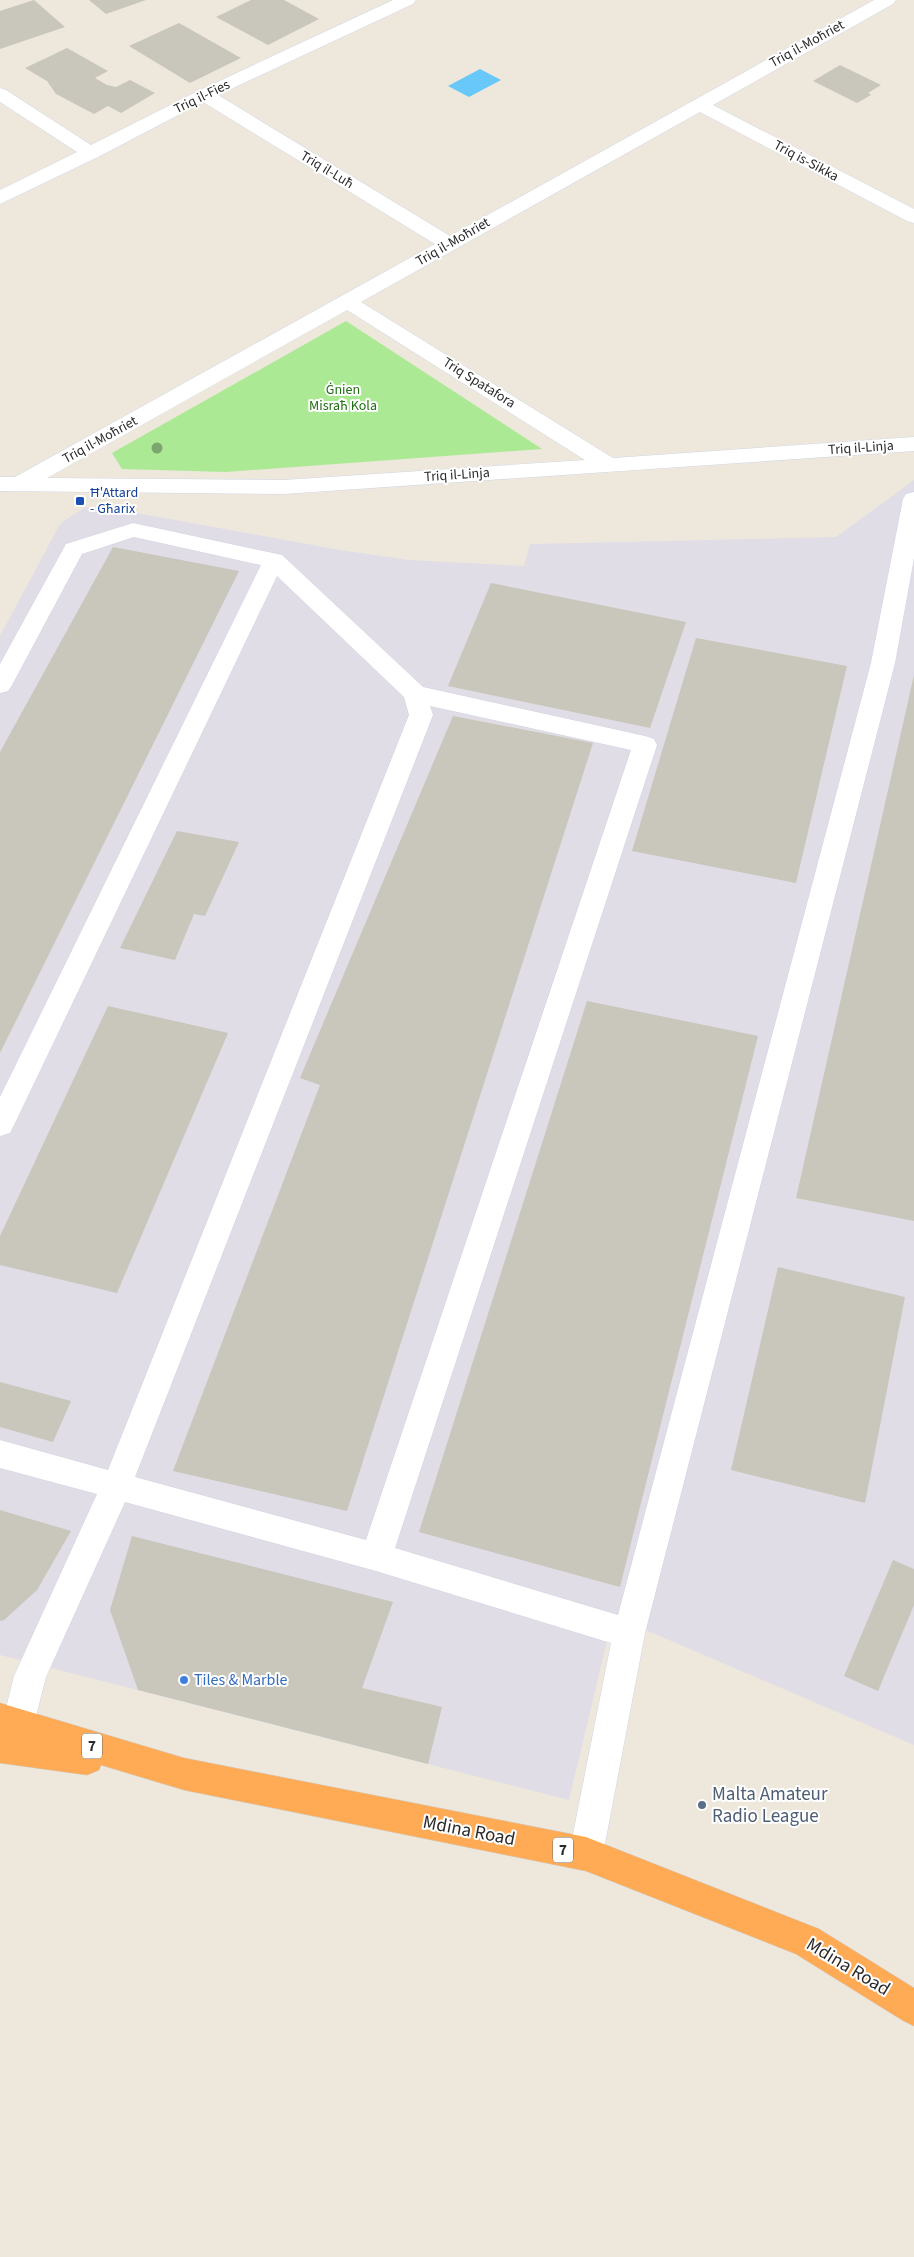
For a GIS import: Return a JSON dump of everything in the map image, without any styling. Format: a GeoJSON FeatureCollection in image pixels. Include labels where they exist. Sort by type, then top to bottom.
{"type":"FeatureCollection","features":[{"type":"Feature","properties":{"kind":"highway","name":"Mdina Road"},"geometry":{"type":"LineString","coordinates":[[7,1738],[586,1854],[807,1941],[914,2008]]}},
{"type":"Feature","properties":{"kind":"street","name":"Triq il-Fies"},"geometry":{"type":"LineString","coordinates":[[0,198],[204,95],[407,0]]}},
{"type":"Feature","properties":{"kind":"street","name":"Triq il-Moħriet"},"geometry":{"type":"LineString","coordinates":[[10,484],[348,302],[698,104],[887,0]]}},
{"type":"Feature","properties":{"kind":"street"},"geometry":{"type":"LineString","coordinates":[[0,94],[91,153]]}},
{"type":"Feature","properties":{"kind":"street","name":"Triq il-Luħ"},"geometry":{"type":"LineString","coordinates":[[204,95],[450,244]]}},
{"type":"Feature","properties":{"kind":"street","name":"Triq is-Sikka"},"geometry":{"type":"LineString","coordinates":[[698,104],[914,217]]}},
{"type":"Feature","properties":{"kind":"street","name":"Triq Spatafora"},"geometry":{"type":"LineString","coordinates":[[348,302],[609,465]]}},
{"type":"Feature","properties":{"kind":"street","name":"Triq il-Linja"},"geometry":{"type":"LineString","coordinates":[[10,484],[284,487],[914,444]]}},
{"type":"Feature","properties":{"kind":"street"},"geometry":{"type":"LineString","coordinates":[[586,1854],[629,1633],[883,663],[914,498]]}},
{"type":"Feature","properties":{"kind":"street"},"geometry":{"type":"LineString","coordinates":[[0,685],[74,549],[133,530],[274,560],[415,694],[421,715],[117,1485],[30,1676],[7,1738]]}},
{"type":"Feature","properties":{"kind":"street"},"geometry":{"type":"LineString","coordinates":[[0,1125],[274,560]]}},
{"type":"Feature","properties":{"kind":"street"},"geometry":{"type":"LineString","coordinates":[[376,1557],[645,745],[415,694]]}},
{"type":"Feature","properties":{"kind":"street"},"geometry":{"type":"LineString","coordinates":[[0,1454],[376,1557],[629,1633]]}},
{"type":"Feature","properties":{"kind":"shaded area"},"geometry":{"type":"Polygon","coordinates":[[[914,480],[914,1745],[613,1616],[569,1800],[0,1655],[0,636],[60,524],[85,507],[115,509],[340,550],[409,560],[524,566],[530,544],[836,537],[914,480]]]}},
{"type":"Feature","properties":{"kind":"green space","name":"Ġnien Misraħ Kola"},"geometry":{"type":"Polygon","coordinates":[[[346,321],[542,449],[226,472],[122,469],[112,453],[346,321]]]}},
{"type":"Feature","properties":{"kind":"water"},"geometry":{"type":"Polygon","coordinates":[[[480,69],[501,80],[469,97],[448,86],[480,69]]]}},
{"type":"Feature","properties":{"kind":"building"},"geometry":{"type":"Polygon","coordinates":[[[34,0],[65,27],[0,49],[0,11],[34,0]]]}},
{"type":"Feature","properties":{"kind":"building"},"geometry":{"type":"Polygon","coordinates":[[[89,0],[146,0],[106,14],[89,0]]]}},
{"type":"Feature","properties":{"kind":"building"},"geometry":{"type":"Polygon","coordinates":[[[251,0],[284,0],[319,19],[268,45],[216,17],[251,0]]]}},
{"type":"Feature","properties":{"kind":"building"},"geometry":{"type":"Polygon","coordinates":[[[179,23],[241,58],[190,83],[129,46],[179,23]]]}},
{"type":"Feature","properties":{"kind":"building"},"geometry":{"type":"Polygon","coordinates":[[[67,48],[108,71],[95,78],[107,85],[116,87],[130,80],[155,93],[121,113],[108,106],[94,114],[56,94],[47,81],[25,68],[67,48]]]}},
{"type":"Feature","properties":{"kind":"building"},"geometry":{"type":"Polygon","coordinates":[[[840,65],[881,85],[868,93],[871,95],[857,103],[813,81],[840,65]]]}},
{"type":"Feature","properties":{"kind":"building"},"geometry":{"type":"Polygon","coordinates":[[[113,547],[239,571],[0,1053],[0,752],[113,547]]]}},
{"type":"Feature","properties":{"kind":"building"},"geometry":{"type":"Polygon","coordinates":[[[491,583],[686,622],[650,728],[448,686],[491,583]]]}},
{"type":"Feature","properties":{"kind":"building"},"geometry":{"type":"Polygon","coordinates":[[[696,638],[847,666],[796,883],[632,851],[696,638]]]}},
{"type":"Feature","properties":{"kind":"building"},"geometry":{"type":"Polygon","coordinates":[[[914,675],[914,1221],[796,1198],[914,675]]]}},
{"type":"Feature","properties":{"kind":"building"},"geometry":{"type":"Polygon","coordinates":[[[453,716],[593,743],[347,1511],[173,1471],[320,1085],[300,1078],[453,716]]]}},
{"type":"Feature","properties":{"kind":"building"},"geometry":{"type":"Polygon","coordinates":[[[177,831],[239,842],[205,916],[194,914],[175,960],[120,948],[177,831]]]}},
{"type":"Feature","properties":{"kind":"building"},"geometry":{"type":"Polygon","coordinates":[[[587,1001],[758,1036],[620,1587],[419,1532],[587,1001]]]}},
{"type":"Feature","properties":{"kind":"building"},"geometry":{"type":"Polygon","coordinates":[[[108,1006],[228,1033],[117,1293],[0,1265],[0,1236],[108,1006]]]}},
{"type":"Feature","properties":{"kind":"building"},"geometry":{"type":"Polygon","coordinates":[[[778,1267],[905,1297],[865,1503],[731,1470],[778,1267]]]}},
{"type":"Feature","properties":{"kind":"building"},"geometry":{"type":"Polygon","coordinates":[[[0,1382],[71,1401],[53,1442],[0,1427],[0,1382]]]}},
{"type":"Feature","properties":{"kind":"building"},"geometry":{"type":"Polygon","coordinates":[[[0,1510],[71,1531],[37,1590],[4,1620],[0,1621],[0,1510]]]}},
{"type":"Feature","properties":{"kind":"building"},"geometry":{"type":"Polygon","coordinates":[[[132,1536],[393,1602],[362,1688],[442,1707],[428,1764],[138,1690],[110,1610],[132,1536]]]}},
{"type":"Feature","properties":{"kind":"building"},"geometry":{"type":"Polygon","coordinates":[[[893,1560],[914,1569],[914,1605],[878,1691],[844,1676],[893,1560]]]}},
{"type":"Feature","properties":{"kind":"place","name":"Ħ'Attard - Għarix"},"geometry":{"type":"Point","coordinates":[80,501]}},
{"type":"Feature","properties":{"kind":"place","name":"Tiles & Marble"},"geometry":{"type":"Point","coordinates":[184,1680]}},
{"type":"Feature","properties":{"kind":"place","name":"Malta Amateur Radio League"},"geometry":{"type":"Point","coordinates":[702,1805]}}]}
